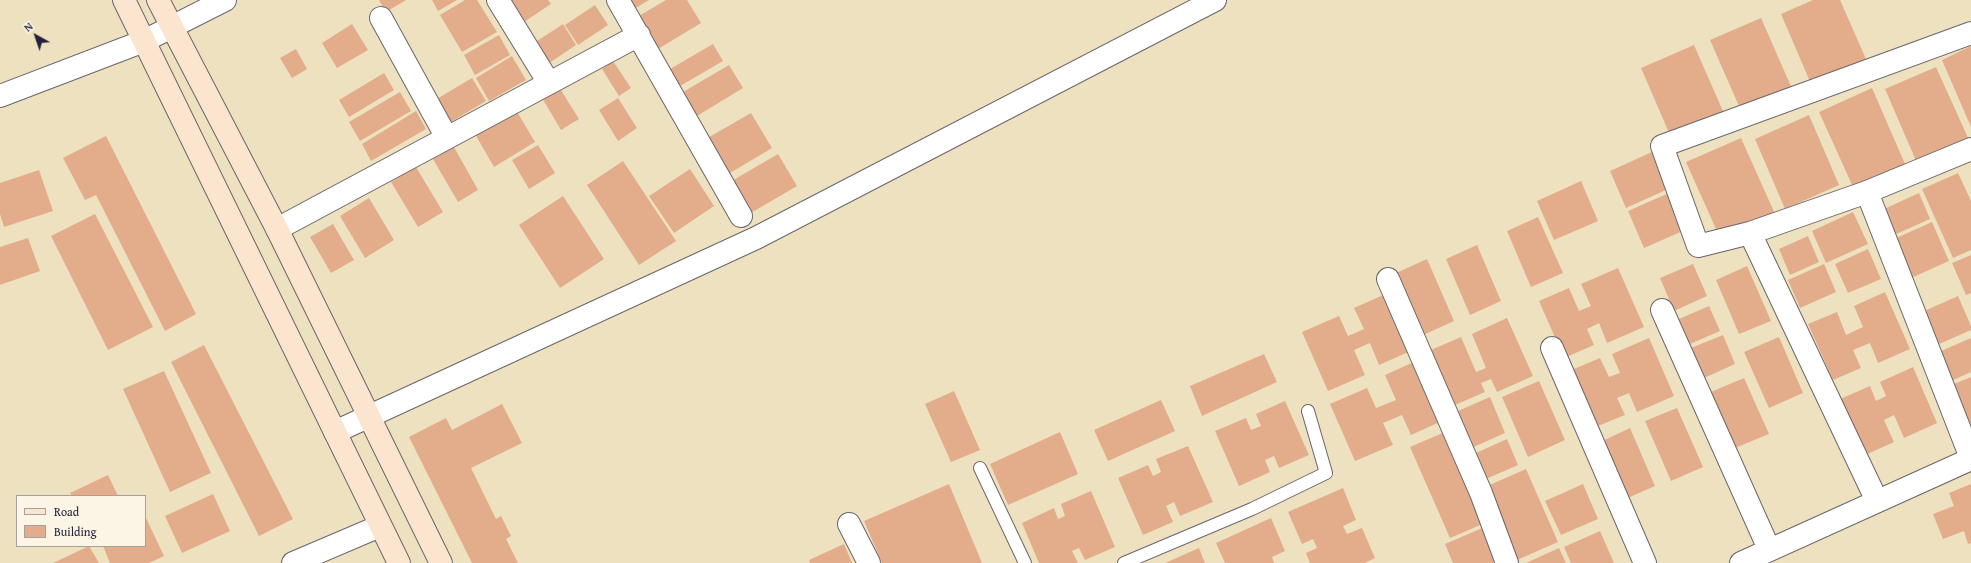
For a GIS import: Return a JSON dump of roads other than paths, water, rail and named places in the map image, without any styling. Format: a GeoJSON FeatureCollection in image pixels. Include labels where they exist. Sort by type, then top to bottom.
{"type":"FeatureCollection","features":[{"type":"Feature","properties":{"kind":"street"},"geometry":{"type":"LineString","coordinates":[[124,0],[399,563]]}},
{"type":"Feature","properties":{"kind":"street"},"geometry":{"type":"LineString","coordinates":[[158,0],[277,229],[441,563]]}},
{"type":"Feature","properties":{"kind":"street"},"geometry":{"type":"LineString","coordinates":[[0,96],[144,41],[226,0]]}},
{"type":"Feature","properties":{"kind":"street"},"geometry":{"type":"LineString","coordinates":[[498,0],[549,83]]}},
{"type":"Feature","properties":{"kind":"street"},"geometry":{"type":"LineString","coordinates":[[618,0],[741,216]]}},
{"type":"Feature","properties":{"kind":"street"},"geometry":{"type":"LineString","coordinates":[[335,432],[756,238],[1216,0]]}},
{"type":"Feature","properties":{"kind":"street"},"geometry":{"type":"LineString","coordinates":[[381,18],[447,138]]}},
{"type":"Feature","properties":{"kind":"street"},"geometry":{"type":"LineString","coordinates":[[1971,33],[1662,146],[1698,246],[1750,234],[1867,192],[1971,149]]}},
{"type":"Feature","properties":{"kind":"street"},"geometry":{"type":"LineString","coordinates":[[277,229],[639,35]]}},
{"type":"Feature","properties":{"kind":"street"},"geometry":{"type":"LineString","coordinates":[[1741,563],[1971,458],[1867,192]]}},
{"type":"Feature","properties":{"kind":"street"},"geometry":{"type":"LineString","coordinates":[[1750,234],[1877,501]]}},
{"type":"Feature","properties":{"kind":"street"},"geometry":{"type":"LineString","coordinates":[[1388,279],[1481,493],[1507,563]]}},
{"type":"Feature","properties":{"kind":"street"},"geometry":{"type":"LineString","coordinates":[[1662,310],[1769,549]]}},
{"type":"Feature","properties":{"kind":"street"},"geometry":{"type":"LineString","coordinates":[[1552,348],[1645,563]]}},
{"type":"Feature","properties":{"kind":"street"},"geometry":{"type":"LineString","coordinates":[[849,524],[869,563]]}},
{"type":"Feature","properties":{"kind":"street"},"geometry":{"type":"LineString","coordinates":[[293,563],[380,526]]}},
{"type":"Feature","properties":{"kind":"lane"},"geometry":{"type":"LineString","coordinates":[[1124,563],[1252,509],[1326,473],[1308,411]]}},
{"type":"Feature","properties":{"kind":"lane"},"geometry":{"type":"LineString","coordinates":[[980,468],[1025,563]]}}]}
